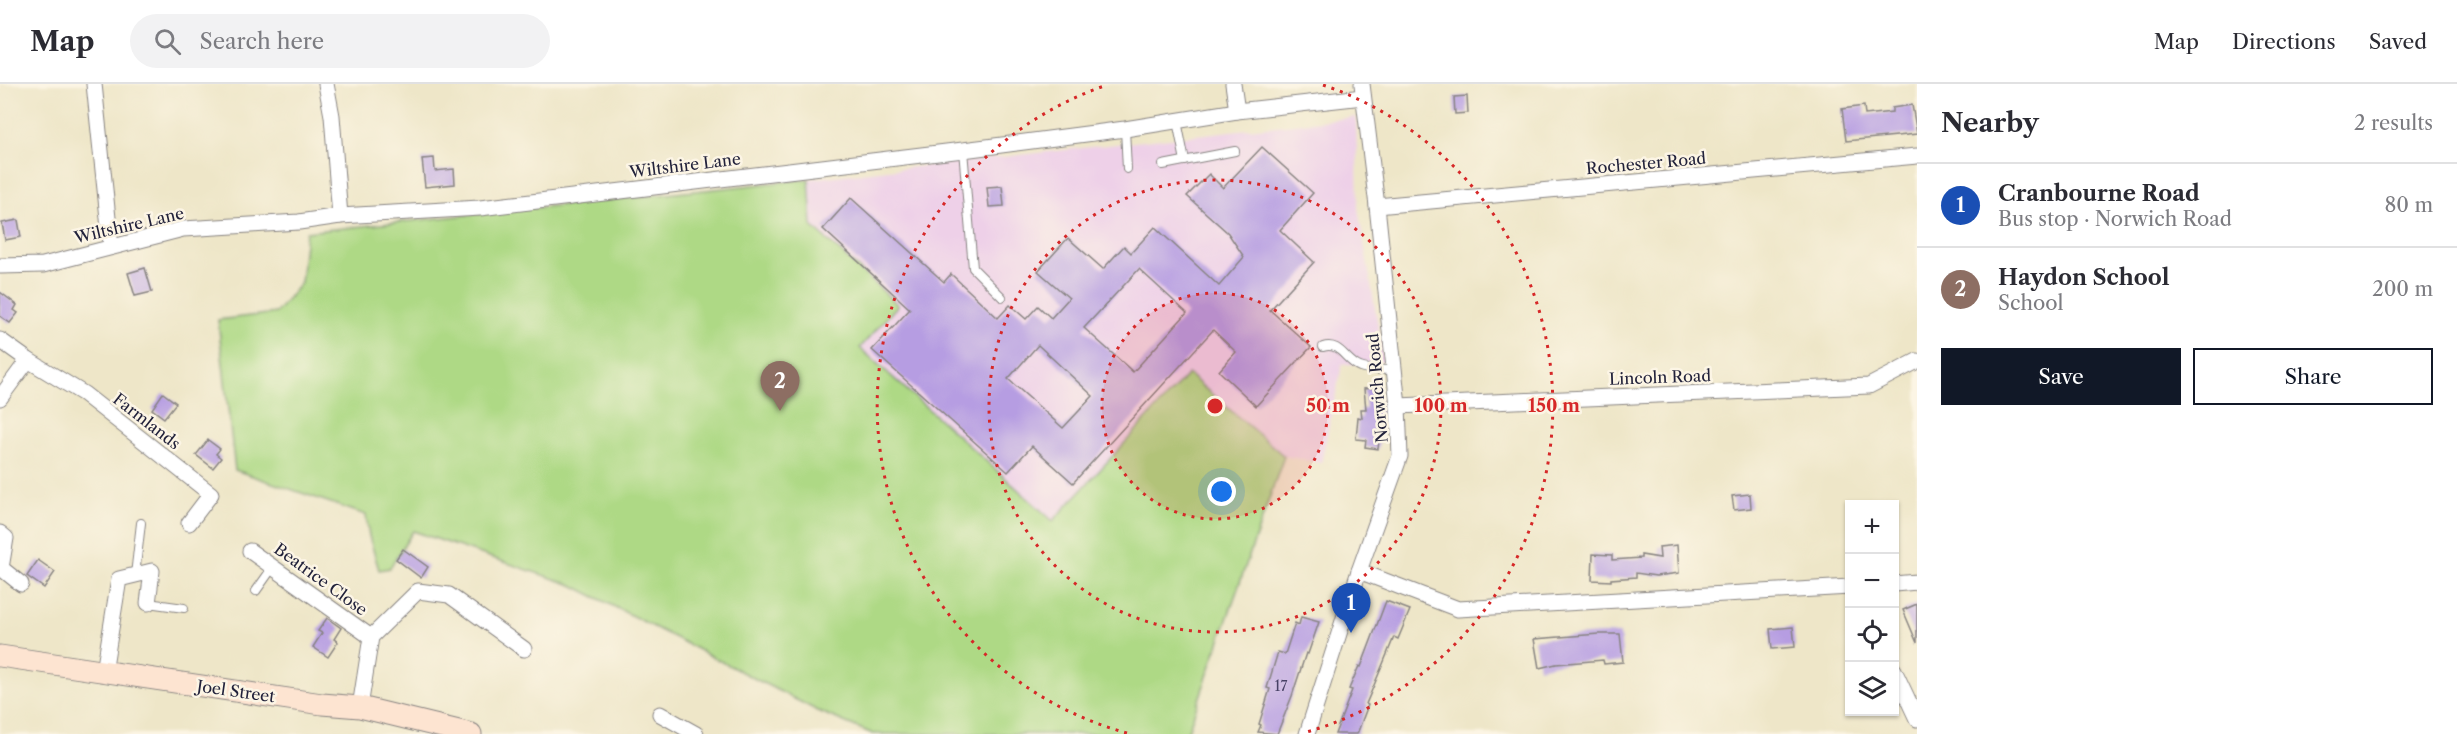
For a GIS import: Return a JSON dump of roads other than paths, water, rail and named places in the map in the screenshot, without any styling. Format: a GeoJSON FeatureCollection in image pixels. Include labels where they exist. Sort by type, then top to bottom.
{"type":"FeatureCollection","features":[{"type":"Feature","properties":{"kind":"main road","name":"Joel Street"},"geometry":{"type":"LineString","coordinates":[[0,656],[322,704],[360,707],[471,734]]}},
{"type":"Feature","properties":{"kind":"street"},"geometry":{"type":"LineString","coordinates":[[94,84],[111,247]]}},
{"type":"Feature","properties":{"kind":"street"},"geometry":{"type":"LineString","coordinates":[[326,84],[332,116],[340,216]]}},
{"type":"Feature","properties":{"kind":"street"},"geometry":{"type":"LineString","coordinates":[[1233,84],[1238,111]]}},
{"type":"Feature","properties":{"kind":"street","name":"Wiltshire Lane"},"geometry":{"type":"LineString","coordinates":[[0,266],[43,265],[183,229],[299,222],[340,216],[480,208],[1125,129],[1362,90]]}},
{"type":"Feature","properties":{"kind":"street","name":"Norwich Road"},"geometry":{"type":"LineString","coordinates":[[1307,734],[1359,571],[1400,456],[1398,406],[1362,90]]}},
{"type":"Feature","properties":{"kind":"street","name":"Rochester Road"},"geometry":{"type":"LineString","coordinates":[[1377,206],[1917,156]]}},
{"type":"Feature","properties":{"kind":"street","name":"Farmlands"},"geometry":{"type":"LineString","coordinates":[[0,340],[84,394],[211,494],[189,523]]}},
{"type":"Feature","properties":{"kind":"street"},"geometry":{"type":"LineString","coordinates":[[0,398],[28,360]]}},
{"type":"Feature","properties":{"kind":"street","name":"Lincoln Road"},"geometry":{"type":"LineString","coordinates":[[1398,406],[1869,386],[1917,361]]}},
{"type":"Feature","properties":{"kind":"street"},"geometry":{"type":"LineString","coordinates":[[0,533],[6,538],[1,568],[21,584]]}},
{"type":"Feature","properties":{"kind":"street","name":"Beatrice Close"},"geometry":{"type":"LineString","coordinates":[[250,551],[371,637]]}},
{"type":"Feature","properties":{"kind":"street"},"geometry":{"type":"LineString","coordinates":[[104,672],[119,579],[152,571],[148,603]]}},
{"type":"Feature","properties":{"kind":"street"},"geometry":{"type":"LineString","coordinates":[[1359,571],[1458,609],[1845,587]]}},
{"type":"Feature","properties":{"kind":"street"},"geometry":{"type":"LineString","coordinates":[[1899,584],[1917,582]]}},
{"type":"Feature","properties":{"kind":"street"},"geometry":{"type":"LineString","coordinates":[[360,707],[371,637],[418,591],[449,595],[524,649]]}},
{"type":"Feature","properties":{"kind":"street"},"geometry":{"type":"LineString","coordinates":[[1899,681],[1917,719]]}},
{"type":"Feature","properties":{"kind":"street"},"geometry":{"type":"LineString","coordinates":[[660,714],[696,734]]}},
{"type":"Feature","properties":{"kind":"lane"},"geometry":{"type":"LineString","coordinates":[[1177,121],[1185,161]]}},
{"type":"Feature","properties":{"kind":"lane"},"geometry":{"type":"LineString","coordinates":[[1125,129],[1127,169]]}},
{"type":"Feature","properties":{"kind":"lane"},"geometry":{"type":"LineString","coordinates":[[963,150],[972,268],[1002,297]]}},
{"type":"Feature","properties":{"kind":"lane"},"geometry":{"type":"LineString","coordinates":[[1163,165],[1235,152]]}},
{"type":"Feature","properties":{"kind":"lane"},"geometry":{"type":"LineString","coordinates":[[1323,347],[1335,346],[1359,367],[1394,370]]}},
{"type":"Feature","properties":{"kind":"lane"},"geometry":{"type":"LineString","coordinates":[[135,575],[141,523]]}},
{"type":"Feature","properties":{"kind":"lane"},"geometry":{"type":"LineString","coordinates":[[256,591],[273,567]]}},
{"type":"Feature","properties":{"kind":"lane"},"geometry":{"type":"LineString","coordinates":[[148,603],[184,608]]}},
{"type":"Feature","properties":{"kind":"place","name":"Haydon School"},"geometry":{"type":"Point","coordinates":[780,411]}},
{"type":"Feature","properties":{"kind":"place","name":"Cranbourne Road"},"geometry":{"type":"Point","coordinates":[1351,633]}}]}
